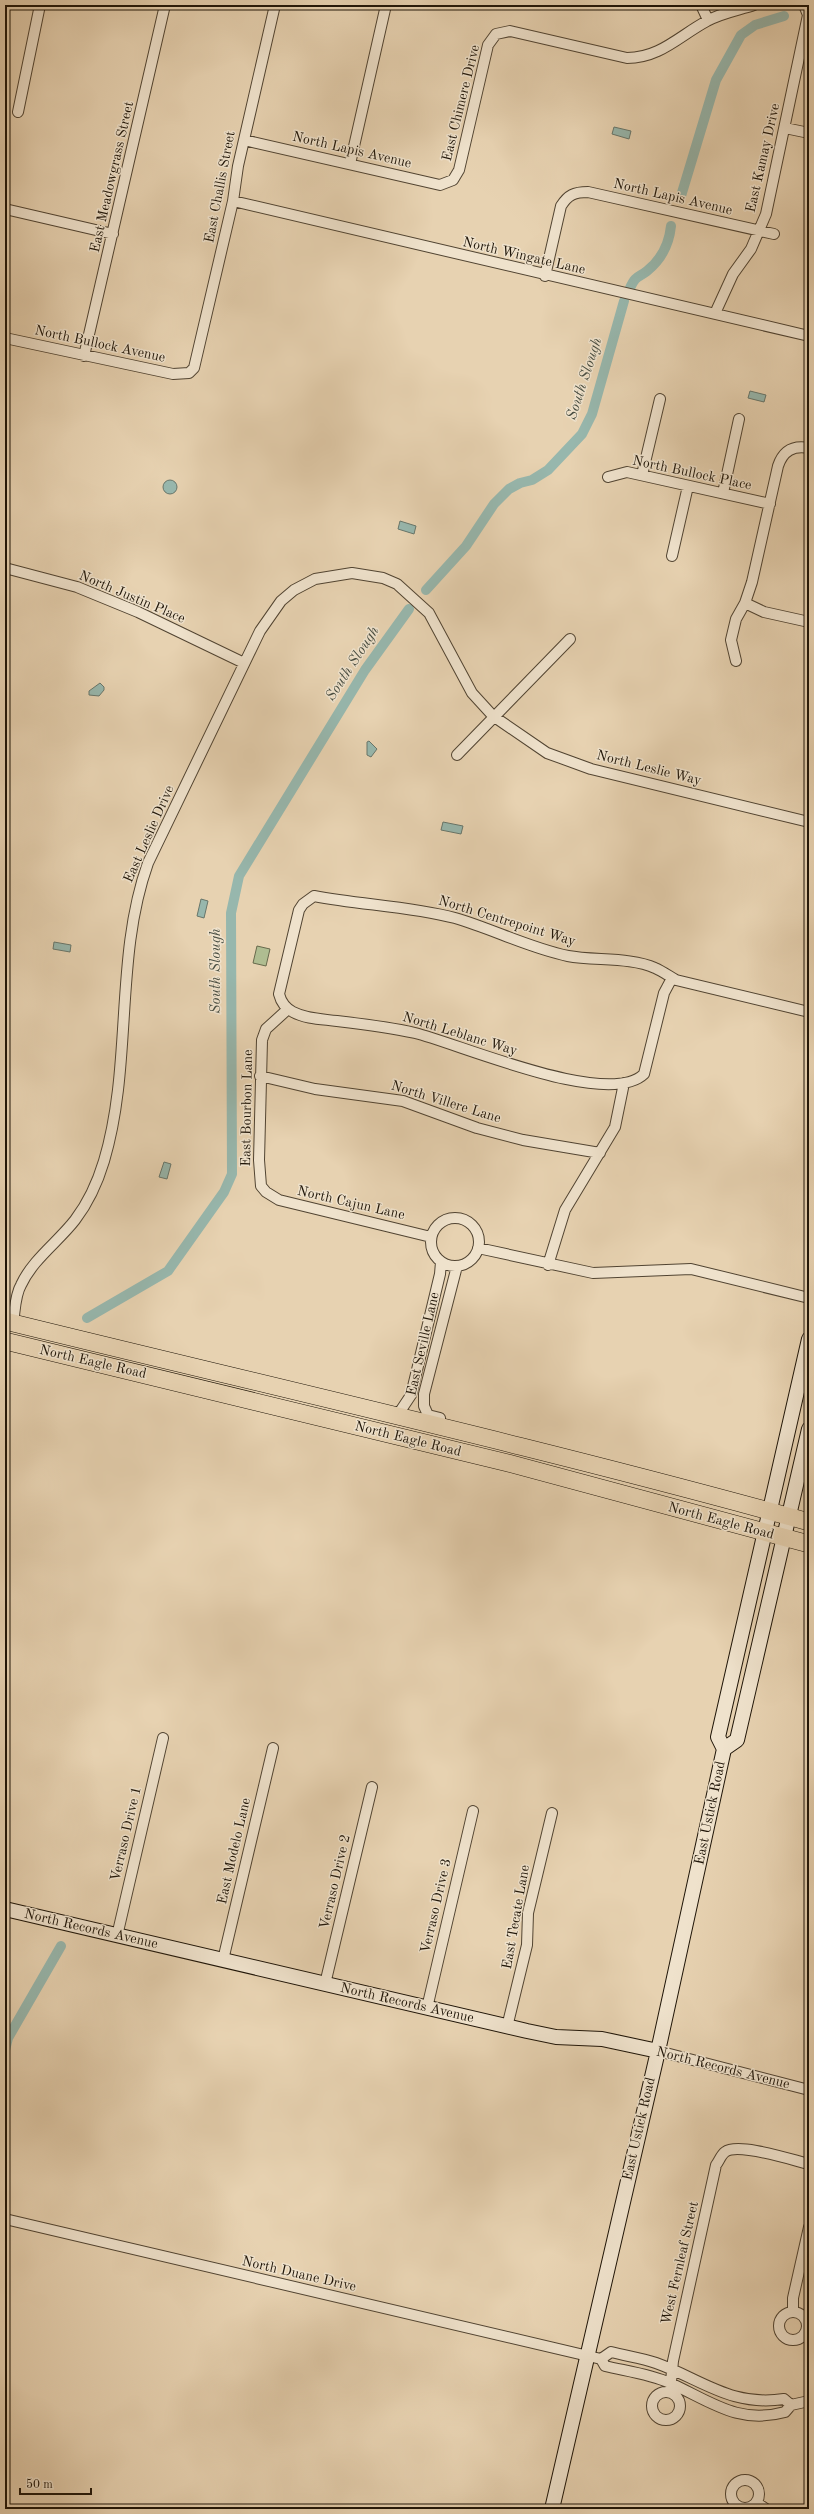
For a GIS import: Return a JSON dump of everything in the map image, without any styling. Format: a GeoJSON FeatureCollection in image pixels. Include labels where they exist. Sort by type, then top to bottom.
{"type":"FeatureCollection","features":[{"type":"Feature","properties":{"kind":"highway","name":"North Eagle Road"},"geometry":{"type":"LineString","coordinates":[[9,1322],[392,1416],[532,1448],[809,1522]]}},
{"type":"Feature","properties":{"kind":"highway","name":"North Eagle Road"},"geometry":{"type":"LineString","coordinates":[[5,1341],[164,1378],[508,1463],[809,1544]]}},
{"type":"Feature","properties":{"kind":"highway"},"geometry":{"type":"LineString","coordinates":[[164,1378],[176,1372],[291,1400],[305,1394]]}},
{"type":"Feature","properties":{"kind":"highway"},"geometry":{"type":"LineString","coordinates":[[314,1415],[321,1407],[386,1422],[392,1416]]}},
{"type":"Feature","properties":{"kind":"main road"},"geometry":{"type":"LineString","coordinates":[[768,1511],[809,1339]]}},
{"type":"Feature","properties":{"kind":"main road"},"geometry":{"type":"LineString","coordinates":[[789,1516],[809,1429]]}},
{"type":"Feature","properties":{"kind":"main road","name":"East Ustick Road"},"geometry":{"type":"LineString","coordinates":[[552,2509],[594,2357],[658,2051],[724,1750],[718,1737],[768,1511]]}},
{"type":"Feature","properties":{"kind":"main road","name":"East Ustick Road"},"geometry":{"type":"LineString","coordinates":[[724,1750],[737,1740],[789,1516]]}},
{"type":"Feature","properties":{"kind":"main road","name":"North Records Avenue"},"geometry":{"type":"LineString","coordinates":[[5,1909],[507,2027],[556,2037],[602,2040],[658,2051]]}},
{"type":"Feature","properties":{"kind":"street"},"geometry":{"type":"LineString","coordinates":[[18,112],[40,5]]}},
{"type":"Feature","properties":{"kind":"street","name":"East Meadowgrass Street"},"geometry":{"type":"LineString","coordinates":[[84,356],[166,5]]}},
{"type":"Feature","properties":{"kind":"street","name":"East Challis Street"},"geometry":{"type":"LineString","coordinates":[[189,373],[197,361],[233,201],[244,140],[275,5]]}},
{"type":"Feature","properties":{"kind":"street"},"geometry":{"type":"LineString","coordinates":[[350,164],[386,5]]}},
{"type":"Feature","properties":{"kind":"street"},"geometry":{"type":"LineString","coordinates":[[701,5],[708,20],[754,5]]}},
{"type":"Feature","properties":{"kind":"street","name":"East Kamay Drive"},"geometry":{"type":"LineString","coordinates":[[717,309],[733,274],[751,249],[766,214],[808,15],[804,5]]}},
{"type":"Feature","properties":{"kind":"street","name":"East Chimere Drive"},"geometry":{"type":"LineString","coordinates":[[453,180],[460,170],[488,45],[496,34],[510,31],[627,58],[642,58],[656,53],[708,20]]}},
{"type":"Feature","properties":{"kind":"street"},"geometry":{"type":"LineString","coordinates":[[785,128],[809,133]]}},
{"type":"Feature","properties":{"kind":"street","name":"North Lapis Avenue"},"geometry":{"type":"LineString","coordinates":[[244,140],[440,185],[453,180]]}},
{"type":"Feature","properties":{"kind":"street","name":"North Lapis Avenue"},"geometry":{"type":"LineString","coordinates":[[545,276],[561,206],[567,197],[576,192],[588,192],[774,234]]}},
{"type":"Feature","properties":{"kind":"street","name":"North Wingate Lane"},"geometry":{"type":"LineString","coordinates":[[233,201],[545,276],[809,336]]}},
{"type":"Feature","properties":{"kind":"street"},"geometry":{"type":"LineString","coordinates":[[5,209],[113,234]]}},
{"type":"Feature","properties":{"kind":"street","name":"North Bullock Avenue"},"geometry":{"type":"LineString","coordinates":[[5,338],[173,374],[189,373]]}},
{"type":"Feature","properties":{"kind":"street"},"geometry":{"type":"LineString","coordinates":[[642,475],[660,399]]}},
{"type":"Feature","properties":{"kind":"street"},"geometry":{"type":"LineString","coordinates":[[722,493],[739,420]]}},
{"type":"Feature","properties":{"kind":"street"},"geometry":{"type":"LineString","coordinates":[[736,662],[731,640],[736,619],[745,603],[778,466],[787,451],[796,447],[809,448]]}},
{"type":"Feature","properties":{"kind":"street","name":"North Bullock Place"},"geometry":{"type":"LineString","coordinates":[[608,477],[627,472],[770,504]]}},
{"type":"Feature","properties":{"kind":"street"},"geometry":{"type":"LineString","coordinates":[[672,556],[688,486]]}},
{"type":"Feature","properties":{"kind":"street","name":"North Justin Place"},"geometry":{"type":"LineString","coordinates":[[5,568],[83,590],[138,612],[244,663]]}},
{"type":"Feature","properties":{"kind":"street","name":"East Leslie Drive"},"geometry":{"type":"LineString","coordinates":[[9,1322],[20,1286],[31,1268],[75,1220],[92,1192],[104,1161],[115,1109],[132,922],[138,890],[148,863],[260,630],[281,601],[315,578],[352,573],[369,574],[397,584],[420,603]]}},
{"type":"Feature","properties":{"kind":"street","name":"North Leslie Way"},"geometry":{"type":"LineString","coordinates":[[420,603],[429,613],[472,693],[493,716],[547,753],[591,769],[809,822]]}},
{"type":"Feature","properties":{"kind":"street"},"geometry":{"type":"LineString","coordinates":[[745,603],[764,612],[809,622]]}},
{"type":"Feature","properties":{"kind":"street"},"geometry":{"type":"LineString","coordinates":[[458,755],[493,716],[570,639]]}},
{"type":"Feature","properties":{"kind":"street","name":"North Centrepoint Way"},"geometry":{"type":"LineString","coordinates":[[288,1009],[283,1004],[279,994],[299,910],[310,897],[314,896],[381,906],[408,908],[449,917],[567,956],[635,963],[654,967],[672,978],[809,1012]]}},
{"type":"Feature","properties":{"kind":"street"},"geometry":{"type":"LineString","coordinates":[[548,1265],[565,1210],[615,1127],[624,1083],[634,1082],[644,1074],[664,993],[672,978]]}},
{"type":"Feature","properties":{"kind":"street","name":"East Bourbon Lane"},"geometry":{"type":"LineString","coordinates":[[266,1192],[261,1186],[259,1160],[262,1040],[266,1029],[288,1009]]}},
{"type":"Feature","properties":{"kind":"street","name":"North Leblanc Way"},"geometry":{"type":"LineString","coordinates":[[288,1009],[305,1017],[382,1026],[416,1033],[537,1073],[579,1081],[624,1083]]}},
{"type":"Feature","properties":{"kind":"street","name":"North Villere Lane"},"geometry":{"type":"LineString","coordinates":[[260,1076],[315,1089],[403,1101],[477,1128],[515,1138],[600,1153]]}},
{"type":"Feature","properties":{"kind":"street","name":"North Cajun Lane"},"geometry":{"type":"LineString","coordinates":[[266,1192],[279,1200],[431,1237]]}},
{"type":"Feature","properties":{"kind":"street"},"geometry":{"type":"LineString","coordinates":[[462,1219],[475,1228],[478,1236],[478,1248],[476,1254],[468,1263],[457,1266],[441,1262],[433,1252],[431,1237],[437,1226],[445,1220],[462,1219]]}},
{"type":"Feature","properties":{"kind":"street"},"geometry":{"type":"LineString","coordinates":[[478,1248],[548,1265],[593,1273],[691,1269],[809,1298]]}},
{"type":"Feature","properties":{"kind":"street","name":"East Seville Lane"},"geometry":{"type":"LineString","coordinates":[[392,1416],[402,1410],[411,1395],[440,1274],[441,1262]]}},
{"type":"Feature","properties":{"kind":"street","name":"East Seville Lane"},"geometry":{"type":"LineString","coordinates":[[457,1266],[425,1390],[424,1406],[428,1415],[512,1435],[532,1448]]}},
{"type":"Feature","properties":{"kind":"street","name":"Verraso Drive 1"},"geometry":{"type":"LineString","coordinates":[[117,1936],[163,1738]]}},
{"type":"Feature","properties":{"kind":"street","name":"East Modelo Lane"},"geometry":{"type":"LineString","coordinates":[[223,1960],[273,1748]]}},
{"type":"Feature","properties":{"kind":"street","name":"Verraso Drive 2"},"geometry":{"type":"LineString","coordinates":[[325,1984],[372,1787]]}},
{"type":"Feature","properties":{"kind":"street","name":"Verraso Drive 3"},"geometry":{"type":"LineString","coordinates":[[427,2008],[473,1811]]}},
{"type":"Feature","properties":{"kind":"street","name":"East Tecate Lane"},"geometry":{"type":"LineString","coordinates":[[507,2027],[527,1945],[528,1913],[552,1813]]}},
{"type":"Feature","properties":{"kind":"street","name":"North Records Avenue"},"geometry":{"type":"LineString","coordinates":[[658,2051],[809,2090]]}},
{"type":"Feature","properties":{"kind":"street","name":"West Fernleaf Street"},"geometry":{"type":"LineString","coordinates":[[670,2387],[671,2370],[716,2165],[725,2152],[741,2148],[809,2164]]}},
{"type":"Feature","properties":{"kind":"street","name":"North Duane Drive"},"geometry":{"type":"LineString","coordinates":[[5,2219],[594,2357]]}},
{"type":"Feature","properties":{"kind":"street"},"geometry":{"type":"LineString","coordinates":[[793,2312],[793,2298],[809,2227]]}},
{"type":"Feature","properties":{"kind":"street"},"geometry":{"type":"LineString","coordinates":[[594,2357],[611,2352],[656,2363],[727,2396],[759,2402],[784,2399],[791,2405]]}},
{"type":"Feature","properties":{"kind":"street"},"geometry":{"type":"LineString","coordinates":[[594,2357],[605,2366],[670,2387],[709,2404],[743,2415],[777,2414],[785,2412],[791,2405],[809,2401]]}},
{"type":"Feature","properties":{"kind":"street"},"geometry":{"type":"LineString","coordinates":[[757,2503],[766,2509]]}},
{"type":"Feature","properties":{"kind":"green space"},"geometry":{"type":"Polygon","coordinates":[[[257,946],[270,949],[266,966],[253,963],[257,946]]]}},
{"type":"Feature","properties":{"kind":"water"},"geometry":{"type":"Polygon","coordinates":[[[614,127],[631,131],[629,139],[612,134],[614,127]]]}},
{"type":"Feature","properties":{"kind":"water"},"geometry":{"type":"Polygon","coordinates":[[[750,391],[766,395],[764,402],[748,398],[750,391]]]}},
{"type":"Feature","properties":{"kind":"water"},"geometry":{"type":"Polygon","coordinates":[[[167,480],[173,480],[177,484],[177,490],[173,494],[167,494],[163,490],[163,484],[167,480]]]}},
{"type":"Feature","properties":{"kind":"water"},"geometry":{"type":"Polygon","coordinates":[[[400,521],[416,526],[414,534],[398,529],[400,521]]]}},
{"type":"Feature","properties":{"kind":"water"},"geometry":{"type":"Polygon","coordinates":[[[100,683],[104,687],[104,690],[99,696],[89,695],[89,691],[100,683]]]}},
{"type":"Feature","properties":{"kind":"water"},"geometry":{"type":"Polygon","coordinates":[[[369,741],[377,749],[371,757],[367,755],[367,742],[369,741]]]}},
{"type":"Feature","properties":{"kind":"water"},"geometry":{"type":"Polygon","coordinates":[[[443,822],[463,826],[461,834],[441,830],[443,822]]]}},
{"type":"Feature","properties":{"kind":"water"},"geometry":{"type":"Polygon","coordinates":[[[201,899],[208,901],[204,918],[197,916],[201,899]]]}},
{"type":"Feature","properties":{"kind":"water"},"geometry":{"type":"Polygon","coordinates":[[[54,942],[71,945],[70,952],[53,949],[54,942]]]}},
{"type":"Feature","properties":{"kind":"water"},"geometry":{"type":"Polygon","coordinates":[[[164,1162],[171,1164],[167,1179],[159,1177],[164,1162]]]}},
{"type":"Feature","properties":{"kind":"waterway","name":"South Slough"},"geometry":{"type":"LineString","coordinates":[[681,196],[716,80],[741,35],[755,25],[784,16]]}},
{"type":"Feature","properties":{"kind":"waterway","name":"South Slough"},"geometry":{"type":"LineString","coordinates":[[630,288],[636,279],[657,262],[661,256],[669,239],[671,226]]}},
{"type":"Feature","properties":{"kind":"waterway","name":"South Slough"},"geometry":{"type":"LineString","coordinates":[[426,590],[466,546],[494,504],[509,489],[520,483],[532,480],[548,470],[582,434],[592,414],[624,301]]}},
{"type":"Feature","properties":{"kind":"waterway","name":"South Slough"},"geometry":{"type":"LineString","coordinates":[[87,1318],[168,1271],[224,1192],[232,1174],[231,913],[239,876],[365,670],[409,609]]}},
{"type":"Feature","properties":{"kind":"waterway"},"geometry":{"type":"LineString","coordinates":[[5,2050],[8,2038],[61,1946]]}}]}
